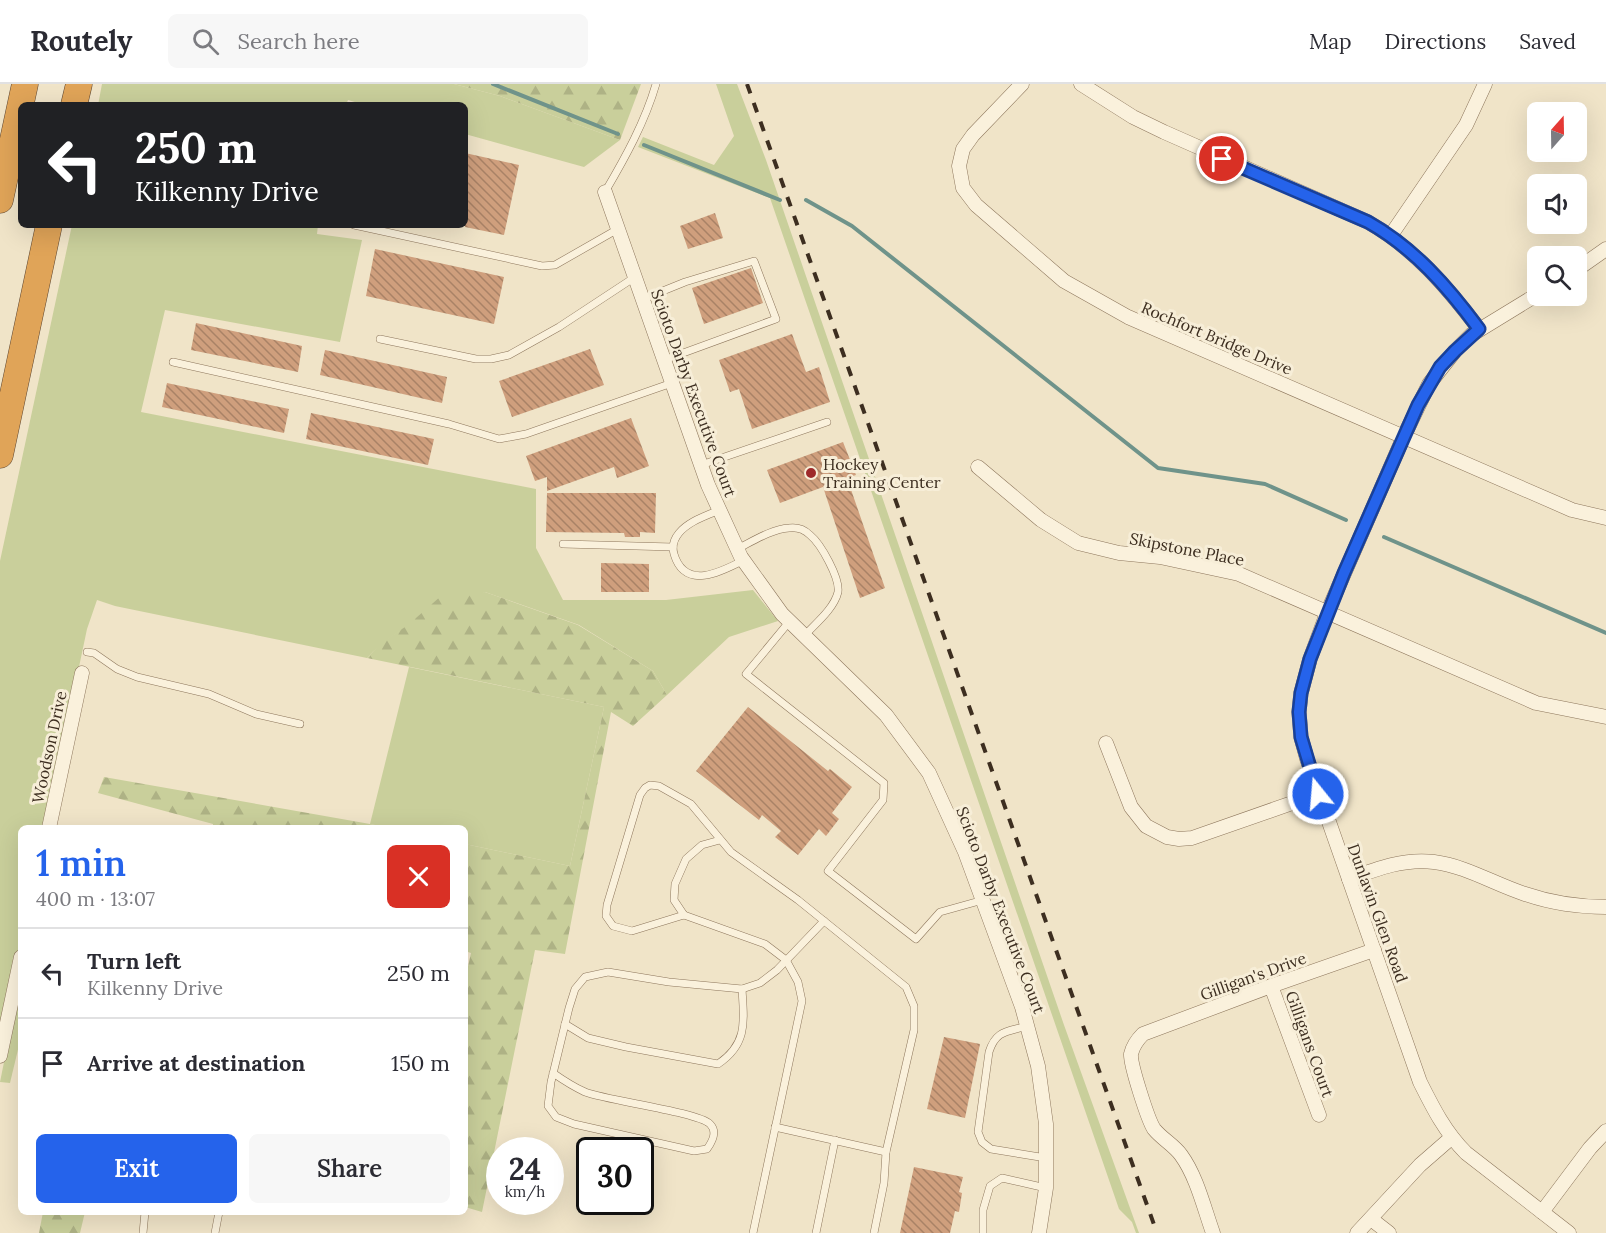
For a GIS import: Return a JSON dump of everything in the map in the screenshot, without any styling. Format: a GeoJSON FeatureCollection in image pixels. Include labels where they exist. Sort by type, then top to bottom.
{"type":"FeatureCollection","features":[{"type":"Feature","properties":{"kind":"highway"},"geometry":{"type":"LineString","coordinates":[[21,102],[25,84]]}},
{"type":"Feature","properties":{"kind":"highway"},"geometry":{"type":"LineString","coordinates":[[75,102],[79,84]]}},
{"type":"Feature","properties":{"kind":"highway"},"geometry":{"type":"LineString","coordinates":[[0,200],[18,116]]}},
{"type":"Feature","properties":{"kind":"highway"},"geometry":{"type":"LineString","coordinates":[[0,455],[48,228]]}},
{"type":"Feature","properties":{"kind":"street","name":"Rochfort Bridge Drive"},"geometry":{"type":"LineString","coordinates":[[1022,84],[972,135],[963,149],[959,166],[963,188],[976,205],[1064,280],[1128,317],[1572,510],[1606,518]]}},
{"type":"Feature","properties":{"kind":"street"},"geometry":{"type":"LineString","coordinates":[[1082,84],[1133,117],[1368,222],[1391,235],[1439,280],[1479,329]]}},
{"type":"Feature","properties":{"kind":"street"},"geometry":{"type":"LineString","coordinates":[[1391,235],[1466,125],[1485,84]]}},
{"type":"Feature","properties":{"kind":"street","name":"Scioto Darby Executive Court"},"geometry":{"type":"LineString","coordinates":[[605,192],[701,465],[719,510],[741,555],[789,622],[886,715],[929,773],[965,852],[1022,1007],[1038,1066],[1046,1124],[1046,1188],[1039,1233]]}},
{"type":"Feature","properties":{"kind":"street"},"geometry":{"type":"LineString","coordinates":[[1587,262],[1606,249]]}},
{"type":"Feature","properties":{"kind":"street","name":"Dunlavin Glen Road"},"geometry":{"type":"LineString","coordinates":[[1527,301],[1479,329],[1455,351],[1440,367],[1422,398],[1328,613],[1310,659],[1301,693],[1299,712],[1301,737],[1318,794],[1420,1082],[1437,1116],[1451,1138],[1483,1168],[1569,1233]]}},
{"type":"Feature","properties":{"kind":"street","name":"Skipstone Place"},"geometry":{"type":"LineString","coordinates":[[978,467],[1041,520],[1078,543],[1119,553],[1160,557],[1239,574],[1536,703],[1606,717]]}},
{"type":"Feature","properties":{"kind":"street","name":"Woodson Drive"},"geometry":{"type":"LineString","coordinates":[[50,825],[82,674]]}},
{"type":"Feature","properties":{"kind":"street"},"geometry":{"type":"LineString","coordinates":[[1106,743],[1136,815],[1146,826],[1167,837],[1192,838],[1318,794]]}},
{"type":"Feature","properties":{"kind":"street"},"geometry":{"type":"LineString","coordinates":[[1349,879],[1385,866],[1432,861],[1454,866],[1524,894],[1554,903],[1606,907]]}},
{"type":"Feature","properties":{"kind":"street","name":"Gilligan's Drive"},"geometry":{"type":"LineString","coordinates":[[1213,1233],[1191,1173],[1181,1155],[1154,1129],[1133,1067],[1131,1055],[1135,1043],[1143,1034],[1374,950]]}},
{"type":"Feature","properties":{"kind":"street"},"geometry":{"type":"LineString","coordinates":[[0,1056],[18,971]]}},
{"type":"Feature","properties":{"kind":"street","name":"Gilligans Court"},"geometry":{"type":"LineString","coordinates":[[1270,986],[1319,1115]]}},
{"type":"Feature","properties":{"kind":"street"},"geometry":{"type":"LineString","coordinates":[[1542,1212],[1590,1148],[1606,1131]]}},
{"type":"Feature","properties":{"kind":"street"},"geometry":{"type":"LineString","coordinates":[[1357,1233],[1420,1166],[1451,1138]]}},
{"type":"Feature","properties":{"kind":"street"},"geometry":{"type":"LineString","coordinates":[[1371,1219],[1389,1233]]}},
{"type":"Feature","properties":{"kind":"lane"},"geometry":{"type":"LineString","coordinates":[[605,192],[621,164],[656,84]]}},
{"type":"Feature","properties":{"kind":"lane"},"geometry":{"type":"LineString","coordinates":[[368,228],[542,266],[555,265],[618,229]]}},
{"type":"Feature","properties":{"kind":"lane"},"geometry":{"type":"LineString","coordinates":[[643,299],[685,282],[754,261],[776,319],[664,360]]}},
{"type":"Feature","properties":{"kind":"lane"},"geometry":{"type":"LineString","coordinates":[[380,339],[476,359],[492,359],[509,354],[559,327],[635,277]]}},
{"type":"Feature","properties":{"kind":"lane"},"geometry":{"type":"LineString","coordinates":[[173,362],[449,424],[499,439],[526,434],[672,383]]}},
{"type":"Feature","properties":{"kind":"lane"},"geometry":{"type":"LineString","coordinates":[[701,465],[827,422]]}},
{"type":"Feature","properties":{"kind":"lane"},"geometry":{"type":"LineString","coordinates":[[719,510],[687,525],[678,534],[673,547],[676,559],[689,574],[701,576],[716,574],[741,555],[787,528],[800,528],[810,535],[822,549],[838,582],[838,591],[835,600],[804,636]]}},
{"type":"Feature","properties":{"kind":"lane"},"geometry":{"type":"LineString","coordinates":[[563,544],[673,547]]}},
{"type":"Feature","properties":{"kind":"lane"},"geometry":{"type":"LineString","coordinates":[[789,622],[746,674],[884,783],[883,800],[828,871],[916,939],[940,912],[983,900]]}},
{"type":"Feature","properties":{"kind":"lane"},"geometry":{"type":"LineString","coordinates":[[87,652],[94,653],[117,669],[137,677],[209,693],[256,714],[300,724]]}},
{"type":"Feature","properties":{"kind":"lane"},"geometry":{"type":"LineString","coordinates":[[684,915],[632,931],[613,926],[606,916],[607,905],[640,795],[650,785],[659,786],[691,804],[731,852],[824,921],[906,987],[914,1006],[914,1030],[886,1152],[884,1183],[874,1233]]}},
{"type":"Feature","properties":{"kind":"lane"},"geometry":{"type":"LineString","coordinates":[[720,840],[702,845],[686,859],[675,884],[674,900],[684,915],[765,944],[786,960],[798,982],[802,1001],[753,1233]]}},
{"type":"Feature","properties":{"kind":"lane"},"geometry":{"type":"LineString","coordinates":[[553,1073],[585,1092],[696,1117],[710,1123],[714,1130],[713,1141],[707,1149],[694,1151],[574,1124],[556,1117],[548,1106],[553,1073],[575,989],[585,977],[608,972],[669,982],[742,989],[760,983],[777,970],[824,921]]}},
{"type":"Feature","properties":{"kind":"lane"},"geometry":{"type":"LineString","coordinates":[[565,1024],[588,1038],[718,1064],[732,1054],[741,1038],[744,1014],[742,989]]}},
{"type":"Feature","properties":{"kind":"lane"},"geometry":{"type":"LineString","coordinates":[[1027,1026],[998,1035],[992,1040],[978,1132],[982,1142],[991,1149],[1046,1158]]}},
{"type":"Feature","properties":{"kind":"lane"},"geometry":{"type":"LineString","coordinates":[[776,1127],[886,1152]]}},
{"type":"Feature","properties":{"kind":"lane"},"geometry":{"type":"LineString","coordinates":[[816,1233],[835,1140]]}},
{"type":"Feature","properties":{"kind":"lane"},"geometry":{"type":"LineString","coordinates":[[983,1233],[983,1210],[990,1186],[1002,1178],[1046,1188]]}},
{"type":"Feature","properties":{"kind":"lane"},"geometry":{"type":"LineString","coordinates":[[142,1233],[145,1215]]}},
{"type":"Feature","properties":{"kind":"lane"},"geometry":{"type":"LineString","coordinates":[[215,1233],[218,1215]]}},
{"type":"Feature","properties":{"kind":"green space"},"geometry":{"type":"Polygon","coordinates":[[[102,84],[454,84],[500,96],[620,140],[584,167],[468,135],[468,102],[355,102],[348,100],[347,102],[99,102],[102,84]]]}},
{"type":"Feature","properties":{"kind":"green space"},"geometry":{"type":"Polygon","coordinates":[[[454,84],[641,84],[620,140],[500,96],[454,84]]]}},
{"type":"Feature","properties":{"kind":"green space"},"geometry":{"type":"Polygon","coordinates":[[[716,84],[737,84],[766,160],[1064,1025],[1139,1233],[1136,1233],[1132,1222],[1119,1209],[770,198],[638,147],[643,137],[714,165],[734,136],[716,84]]]}},
{"type":"Feature","properties":{"kind":"green space"},"geometry":{"type":"Polygon","coordinates":[[[71,228],[318,228],[317,234],[362,240],[340,342],[165,310],[141,412],[536,489],[536,548],[563,600],[666,600],[753,590],[778,621],[729,637],[667,695],[653,671],[579,625],[485,592],[407,627],[379,646],[367,658],[115,606],[97,600],[87,629],[46,825],[18,825],[18,953],[0,1039],[0,561],[71,228]]]}},
{"type":"Feature","properties":{"kind":"green space"},"geometry":{"type":"Polygon","coordinates":[[[485,592],[578,625],[653,671],[667,695],[633,726],[611,712],[565,954],[535,950],[497,1137],[486,1137],[486,1192],[482,1212],[468,1208],[468,966],[471,953],[468,952],[468,845],[570,866],[604,707],[367,658],[381,643],[408,625],[441,596],[485,592]]]}},
{"type":"Feature","properties":{"kind":"green space"},"geometry":{"type":"Polygon","coordinates":[[[409,667],[604,707],[570,866],[468,845],[468,825],[370,824],[409,667]]]}},
{"type":"Feature","properties":{"kind":"green space"},"geometry":{"type":"Polygon","coordinates":[[[104,777],[373,825],[213,825],[98,793],[104,777]]]}},
{"type":"Feature","properties":{"kind":"green space"},"geometry":{"type":"Polygon","coordinates":[[[18,993],[18,1050],[10,1083],[0,1082],[18,993]]]}},
{"type":"Feature","properties":{"kind":"green space"},"geometry":{"type":"Polygon","coordinates":[[[42,1215],[84,1215],[80,1233],[39,1233],[42,1215]]]}},
{"type":"Feature","properties":{"kind":"building"},"geometry":{"type":"Polygon","coordinates":[[[468,154],[519,165],[504,235],[468,228],[468,154]]]}},
{"type":"Feature","properties":{"kind":"building"},"geometry":{"type":"Polygon","coordinates":[[[715,213],[723,238],[688,249],[680,226],[715,213]]]}},
{"type":"Feature","properties":{"kind":"building"},"geometry":{"type":"Polygon","coordinates":[[[375,249],[504,277],[494,324],[366,296],[375,249]]]}},
{"type":"Feature","properties":{"kind":"building"},"geometry":{"type":"Polygon","coordinates":[[[751,268],[763,303],[704,324],[692,288],[751,268]]]}},
{"type":"Feature","properties":{"kind":"building"},"geometry":{"type":"Polygon","coordinates":[[[196,323],[302,346],[298,372],[191,350],[196,323]]]}},
{"type":"Feature","properties":{"kind":"building"},"geometry":{"type":"Polygon","coordinates":[[[792,334],[806,372],[819,367],[830,402],[752,429],[739,389],[730,392],[719,360],[792,334]]]}},
{"type":"Feature","properties":{"kind":"building"},"geometry":{"type":"Polygon","coordinates":[[[590,349],[604,385],[512,417],[499,381],[590,349]]]}},
{"type":"Feature","properties":{"kind":"building"},"geometry":{"type":"Polygon","coordinates":[[[325,350],[447,377],[442,403],[320,375],[325,350]]]}},
{"type":"Feature","properties":{"kind":"building"},"geometry":{"type":"Polygon","coordinates":[[[167,383],[289,409],[284,433],[162,407],[167,383]]]}},
{"type":"Feature","properties":{"kind":"building"},"geometry":{"type":"Polygon","coordinates":[[[311,413],[434,439],[428,465],[306,439],[311,413]]]}},
{"type":"Feature","properties":{"kind":"building"},"geometry":{"type":"Polygon","coordinates":[[[631,418],[649,466],[617,478],[614,467],[547,491],[547,477],[535,481],[526,456],[631,418]]]}},
{"type":"Feature","properties":{"kind":"building"},"geometry":{"type":"Polygon","coordinates":[[[843,442],[856,475],[847,478],[885,588],[860,598],[823,487],[780,503],[767,470],[843,442]]]}},
{"type":"Feature","properties":{"kind":"building"},"geometry":{"type":"Polygon","coordinates":[[[547,493],[656,493],[655,533],[640,532],[640,537],[625,537],[624,533],[546,532],[547,493]]]}},
{"type":"Feature","properties":{"kind":"building"},"geometry":{"type":"Polygon","coordinates":[[[601,563],[649,564],[649,592],[601,592],[601,563]]]}},
{"type":"Feature","properties":{"kind":"building"},"geometry":{"type":"Polygon","coordinates":[[[748,707],[828,771],[830,769],[852,787],[832,813],[839,819],[826,836],[819,829],[798,855],[775,837],[781,831],[762,815],[759,820],[696,771],[748,707]]]}},
{"type":"Feature","properties":{"kind":"building"},"geometry":{"type":"Polygon","coordinates":[[[944,1037],[980,1044],[965,1118],[927,1109],[944,1037]]]}},
{"type":"Feature","properties":{"kind":"building"},"geometry":{"type":"Polygon","coordinates":[[[914,1167],[963,1177],[959,1192],[962,1193],[959,1212],[955,1211],[950,1233],[900,1233],[914,1167]]]}},
{"type":"Feature","properties":{"kind":"waterway"},"geometry":{"type":"LineString","coordinates":[[493,84],[618,134]]}},
{"type":"Feature","properties":{"kind":"waterway"},"geometry":{"type":"LineString","coordinates":[[644,145],[780,200]]}},
{"type":"Feature","properties":{"kind":"waterway"},"geometry":{"type":"LineString","coordinates":[[806,200],[852,226],[1158,468],[1265,484],[1346,520]]}},
{"type":"Feature","properties":{"kind":"waterway"},"geometry":{"type":"LineString","coordinates":[[1384,537],[1606,633]]}},
{"type":"Feature","properties":{"kind":"railway"},"geometry":{"type":"LineString","coordinates":[[747,84],[1157,1233]]}},
{"type":"Feature","properties":{"kind":"place","name":"Hockey Training Center"},"geometry":{"type":"Point","coordinates":[811,473]}},
{"type":"Feature","properties":{"kind":"route"},"geometry":{"type":"LineString","coordinates":[[1222,159],[1368,222],[1391,235],[1412,252],[1439,280],[1479,329],[1440,367],[1418,405],[1344,573],[1310,659],[1301,693],[1299,712],[1301,737],[1318,794]]}}]}
